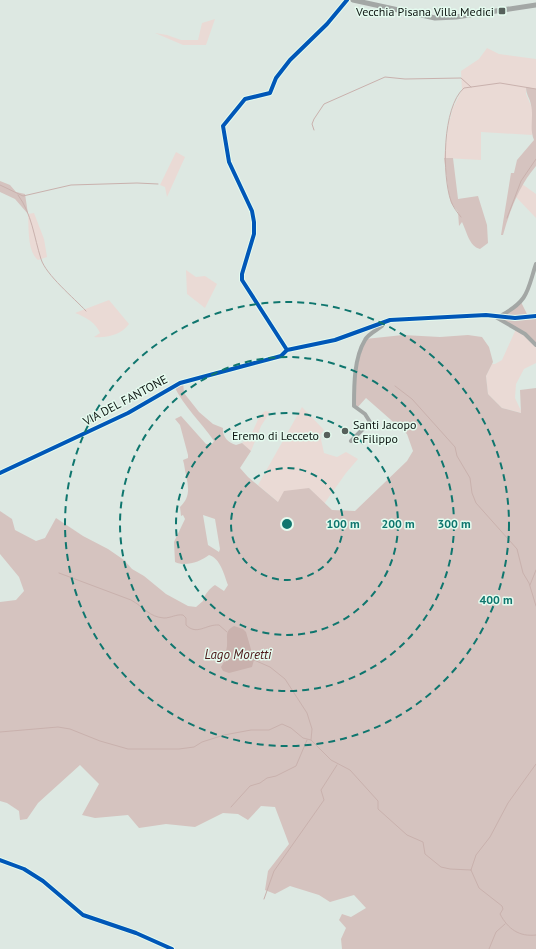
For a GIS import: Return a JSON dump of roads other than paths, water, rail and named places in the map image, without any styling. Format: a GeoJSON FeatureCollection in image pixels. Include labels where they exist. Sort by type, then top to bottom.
{"type":"FeatureCollection","features":[{"type":"Feature","properties":{"kind":"street"},"geometry":{"type":"LineString","coordinates":[[287,350],[242,280],[242,274],[254,234],[254,222],[252,211],[229,162],[223,126],[245,99],[270,92],[276,78],[290,60],[327,24],[347,0]]}},
{"type":"Feature","properties":{"kind":"street"},"geometry":{"type":"LineString","coordinates":[[353,0],[435,18],[456,17],[536,5],[535,0]]}},
{"type":"Feature","properties":{"kind":"street"},"geometry":{"type":"LineString","coordinates":[[501,316],[514,308],[528,293],[536,264]]}},
{"type":"Feature","properties":{"kind":"street"},"geometry":{"type":"LineString","coordinates":[[494,316],[525,334],[536,345]]}},
{"type":"Feature","properties":{"kind":"street","name":"VIA DEL FANTONE"},"geometry":{"type":"LineString","coordinates":[[0,473],[128,413],[180,383],[281,356],[287,350],[335,340],[383,322],[402,319],[494,316],[515,318],[536,316]]}},
{"type":"Feature","properties":{"kind":"street"},"geometry":{"type":"LineString","coordinates":[[351,441],[370,422],[365,414],[354,406],[353,394],[359,355],[365,339],[382,326],[383,322]]}},
{"type":"Feature","properties":{"kind":"street"},"geometry":{"type":"LineString","coordinates":[[0,860],[24,869],[43,881],[83,915],[136,933],[172,949]]}},
{"type":"Feature","properties":{"kind":"water","name":"Lago Moretti"},"geometry":{"type":"Polygon","coordinates":[[[234,626],[243,629],[246,632],[254,660],[252,667],[229,673],[223,671],[221,667],[224,662],[226,662],[225,656],[227,634],[234,626]]]}},
{"type":"Feature","properties":{"kind":"waterway"},"geometry":{"type":"LineString","coordinates":[[314,130],[312,124],[324,104],[385,77],[405,79],[461,78],[471,87]]}},
{"type":"Feature","properties":{"kind":"waterway"},"geometry":{"type":"LineString","coordinates":[[461,217],[451,201],[448,190],[445,159],[451,110],[457,97],[464,88],[500,83],[536,89]]}},
{"type":"Feature","properties":{"kind":"waterway"},"geometry":{"type":"LineString","coordinates":[[507,218],[521,181],[536,159]]}},
{"type":"Feature","properties":{"kind":"waterway"},"geometry":{"type":"LineString","coordinates":[[0,185],[23,196],[71,185],[137,183],[158,184]]}},
{"type":"Feature","properties":{"kind":"waterway"},"geometry":{"type":"LineString","coordinates":[[18,195],[27,210],[41,259],[48,272],[86,311]]}},
{"type":"Feature","properties":{"kind":"waterway"},"geometry":{"type":"LineString","coordinates":[[395,386],[412,399],[455,447],[457,456],[470,478],[472,493],[476,503],[517,549],[523,573],[529,583],[536,606]]}},
{"type":"Feature","properties":{"kind":"waterway"},"geometry":{"type":"LineString","coordinates":[[530,585],[536,570]]}},
{"type":"Feature","properties":{"kind":"waterway"},"geometry":{"type":"LineString","coordinates":[[59,573],[131,600],[154,616],[164,618],[183,615],[186,618],[186,625],[194,630],[219,625],[227,632]]}},
{"type":"Feature","properties":{"kind":"waterway"},"geometry":{"type":"LineString","coordinates":[[254,660],[270,667],[285,679],[307,713],[312,729],[311,740]]}},
{"type":"Feature","properties":{"kind":"waterway"},"geometry":{"type":"LineString","coordinates":[[0,732],[58,727],[70,729],[100,741],[128,749],[179,749],[194,747],[202,742],[224,735],[251,730],[269,730],[282,724],[291,728],[303,738],[311,740],[331,760],[350,770],[378,801],[378,809],[407,835],[423,842],[425,854],[441,867],[471,870]]}},
{"type":"Feature","properties":{"kind":"waterway"},"geometry":{"type":"LineString","coordinates":[[231,807],[250,786],[260,783],[267,778],[276,776],[296,766],[307,740]]}},
{"type":"Feature","properties":{"kind":"waterway"},"geometry":{"type":"LineString","coordinates":[[471,870],[476,855],[490,837],[508,803],[536,764]]}},
{"type":"Feature","properties":{"kind":"waterway"},"geometry":{"type":"LineString","coordinates":[[264,899],[274,871],[324,800],[321,790],[337,765]]}},
{"type":"Feature","properties":{"kind":"waterway"},"geometry":{"type":"LineString","coordinates":[[471,870],[479,888],[502,906],[503,909],[500,914],[510,928],[524,935],[536,935]]}},
{"type":"Feature","properties":{"kind":"waterway"},"geometry":{"type":"LineString","coordinates":[[489,949],[496,932],[505,924]]}},
{"type":"Feature","properties":{"kind":"place","name":"Vecchia Pisana Villa Medici"},"geometry":{"type":"Point","coordinates":[502,11]}},
{"type":"Feature","properties":{"kind":"place","name":"Santi Jacopo e Filippo"},"geometry":{"type":"Point","coordinates":[345,431]}},
{"type":"Feature","properties":{"kind":"place","name":"Eremo di Lecceto"},"geometry":{"type":"Point","coordinates":[327,435]}}]}
